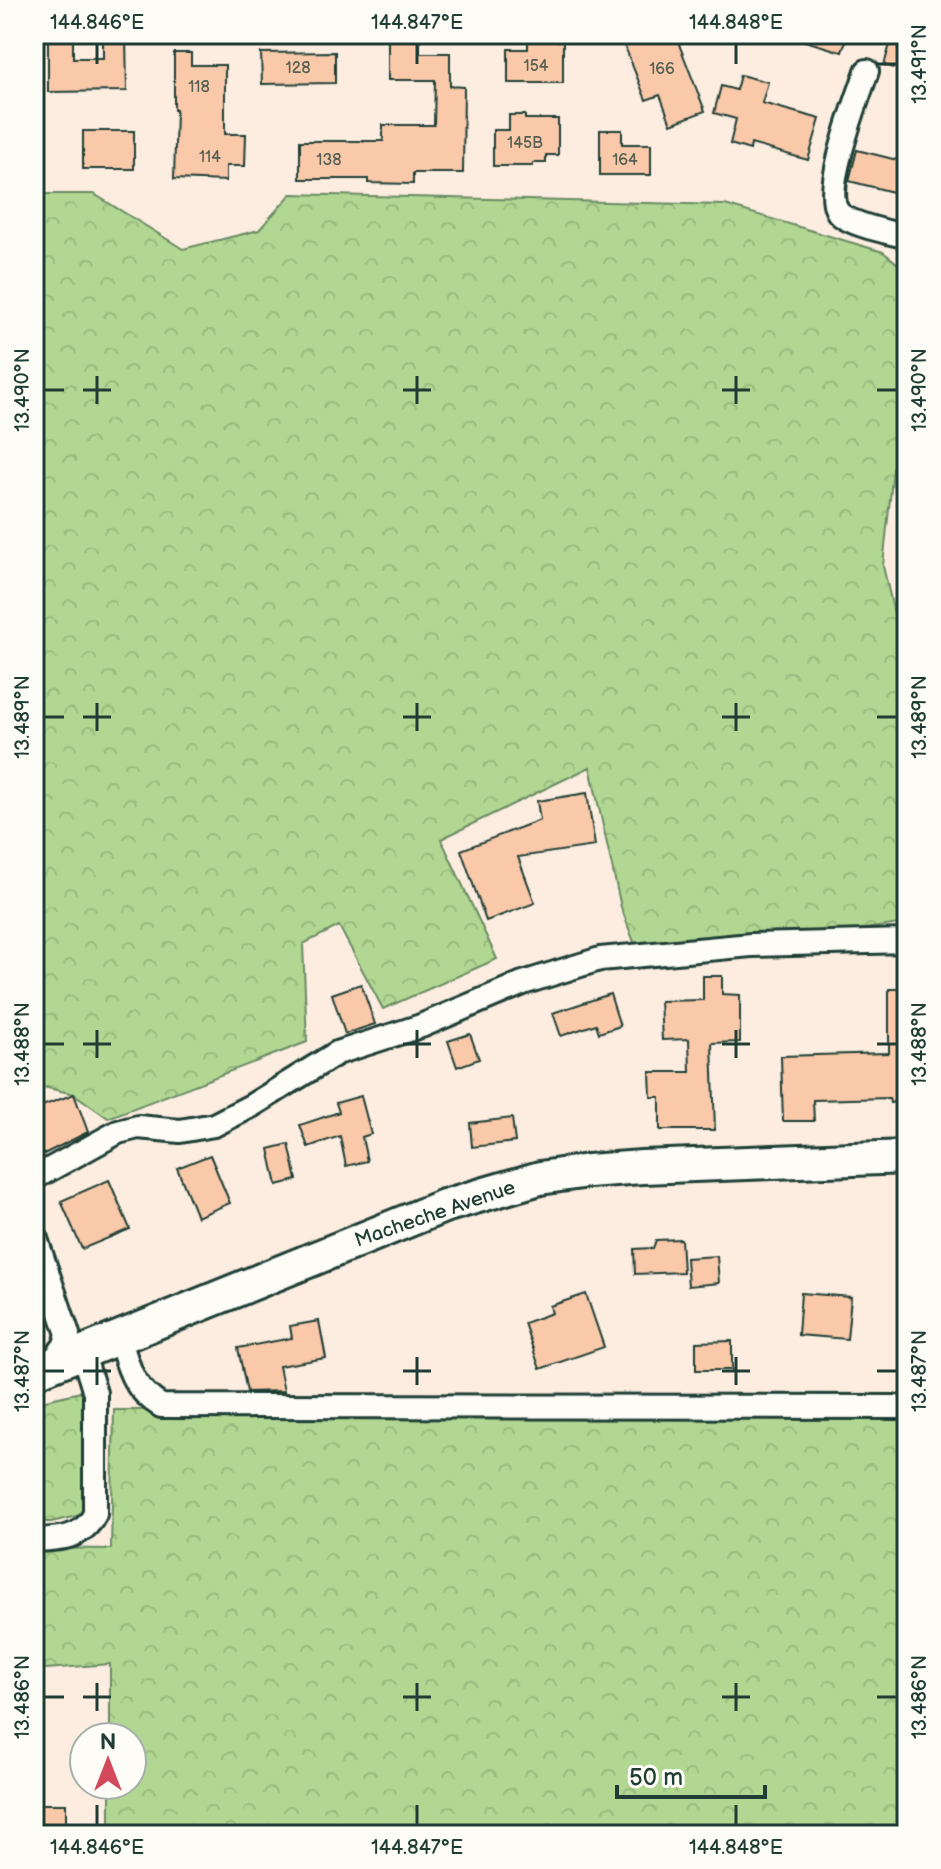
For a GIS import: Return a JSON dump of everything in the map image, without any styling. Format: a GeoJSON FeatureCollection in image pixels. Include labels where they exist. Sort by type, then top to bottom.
{"type":"FeatureCollection","features":[{"type":"Feature","properties":{"kind":"main road","name":"Macheche Avenue"},"geometry":{"type":"LineString","coordinates":[[41,1369],[444,1206],[540,1178],[642,1167],[907,1157]]}},
{"type":"Feature","properties":{"kind":"street"},"geometry":{"type":"LineString","coordinates":[[867,71],[837,170],[835,205],[838,213],[847,219],[907,237]]}},
{"type":"Feature","properties":{"kind":"street"},"geometry":{"type":"LineString","coordinates":[[34,1178],[118,1132],[138,1127],[180,1131],[214,1125],[337,1053],[421,1026],[523,983],[600,959],[751,945],[907,941]]}},
{"type":"Feature","properties":{"kind":"street"},"geometry":{"type":"LineString","coordinates":[[34,1233],[68,1334],[65,1345],[41,1369]]}},
{"type":"Feature","properties":{"kind":"street"},"geometry":{"type":"LineString","coordinates":[[119,1337],[133,1379],[143,1395],[161,1406],[907,1407]]}},
{"type":"Feature","properties":{"kind":"street"},"geometry":{"type":"LineString","coordinates":[[34,1540],[62,1539],[77,1534],[95,1514],[95,1393],[82,1351]]}},
{"type":"Feature","properties":{"kind":"green space"},"geometry":{"type":"Polygon","coordinates":[[[34,194],[94,194],[183,249],[259,230],[291,194],[725,205],[883,252],[907,271],[907,336],[883,566],[907,669],[907,923],[709,951],[638,953],[621,907],[590,767],[441,839],[497,959],[383,1009],[339,926],[303,944],[307,1042],[108,1118],[74,1094],[34,1085],[34,194]]]}},
{"type":"Feature","properties":{"kind":"green space"},"geometry":{"type":"Polygon","coordinates":[[[34,1272],[56,1319],[34,1327],[34,1272]]]}},
{"type":"Feature","properties":{"kind":"green space"},"geometry":{"type":"Polygon","coordinates":[[[85,1391],[86,1514],[51,1522],[34,1522],[34,1407],[50,1399],[85,1391]]]}},
{"type":"Feature","properties":{"kind":"green space"},"geometry":{"type":"Polygon","coordinates":[[[907,1406],[907,1835],[110,1835],[110,1801],[148,1801],[148,1721],[110,1721],[110,1664],[34,1670],[34,1548],[111,1549],[114,1410],[907,1406]]]}},
{"type":"Feature","properties":{"kind":"building"},"geometry":{"type":"Polygon","coordinates":[[[48,34],[73,34],[73,58],[103,58],[103,35],[126,35],[127,91],[48,92],[48,34]]]}},
{"type":"Feature","properties":{"kind":"building"},"geometry":{"type":"Polygon","coordinates":[[[388,34],[420,34],[420,53],[450,53],[450,86],[464,87],[463,173],[413,173],[413,184],[368,183],[368,179],[300,179],[300,141],[383,141],[383,125],[434,125],[435,80],[388,80],[388,34]]]}},
{"type":"Feature","properties":{"kind":"building"},"geometry":{"type":"Polygon","coordinates":[[[650,34],[675,34],[705,111],[671,124],[660,95],[646,100],[624,44],[650,34]]]}},
{"type":"Feature","properties":{"kind":"building"},"geometry":{"type":"Polygon","coordinates":[[[795,34],[848,34],[842,52],[795,38],[795,34]]]}},
{"type":"Feature","properties":{"kind":"building"},"geometry":{"type":"Polygon","coordinates":[[[893,34],[907,34],[907,72],[884,65],[893,34]]]}},
{"type":"Feature","properties":{"kind":"building"},"geometry":{"type":"Polygon","coordinates":[[[528,41],[563,41],[563,83],[508,83],[508,49],[528,49],[528,41]]]}},
{"type":"Feature","properties":{"kind":"building"},"geometry":{"type":"Polygon","coordinates":[[[335,52],[335,83],[262,84],[261,53],[335,52]]]}},
{"type":"Feature","properties":{"kind":"building"},"geometry":{"type":"Polygon","coordinates":[[[174,53],[191,53],[191,65],[225,65],[225,134],[246,134],[245,166],[226,166],[226,181],[174,179],[174,53]]]}},
{"type":"Feature","properties":{"kind":"building"},"geometry":{"type":"Polygon","coordinates":[[[740,75],[768,82],[762,103],[820,119],[808,160],[751,144],[750,150],[730,144],[736,119],[714,113],[721,86],[736,90],[740,75]]]}},
{"type":"Feature","properties":{"kind":"building"},"geometry":{"type":"Polygon","coordinates":[[[509,115],[525,115],[525,119],[558,119],[558,155],[546,155],[546,163],[533,163],[533,166],[493,166],[493,130],[509,130],[509,115]]]}},
{"type":"Feature","properties":{"kind":"building"},"geometry":{"type":"Polygon","coordinates":[[[600,130],[622,130],[622,144],[651,144],[651,175],[600,175],[600,130]]]}},
{"type":"Feature","properties":{"kind":"building"},"geometry":{"type":"Polygon","coordinates":[[[83,131],[134,131],[134,169],[83,169],[83,131]]]}},
{"type":"Feature","properties":{"kind":"building"},"geometry":{"type":"Polygon","coordinates":[[[857,150],[901,161],[893,192],[849,181],[857,150]]]}},
{"type":"Feature","properties":{"kind":"building"},"geometry":{"type":"Polygon","coordinates":[[[587,793],[595,846],[518,857],[535,903],[486,921],[461,850],[540,820],[537,801],[587,793]]]}},
{"type":"Feature","properties":{"kind":"building"},"geometry":{"type":"Polygon","coordinates":[[[703,976],[722,976],[722,994],[740,995],[740,1042],[712,1043],[715,1130],[660,1130],[660,1097],[651,1097],[650,1072],[690,1072],[689,1039],[662,1040],[660,1001],[703,1000],[703,976]]]}},
{"type":"Feature","properties":{"kind":"building"},"geometry":{"type":"Polygon","coordinates":[[[361,984],[375,1024],[345,1034],[332,994],[361,984]]]}},
{"type":"Feature","properties":{"kind":"building"},"geometry":{"type":"Polygon","coordinates":[[[889,989],[907,989],[907,1100],[890,1103],[889,1098],[813,1100],[814,1121],[783,1121],[781,1056],[889,1053],[889,989]]]}},
{"type":"Feature","properties":{"kind":"building"},"geometry":{"type":"Polygon","coordinates":[[[610,994],[620,1026],[599,1033],[596,1024],[561,1036],[553,1013],[610,994]]]}},
{"type":"Feature","properties":{"kind":"building"},"geometry":{"type":"Polygon","coordinates":[[[470,1034],[479,1059],[457,1067],[448,1041],[470,1034]]]}},
{"type":"Feature","properties":{"kind":"building"},"geometry":{"type":"Polygon","coordinates":[[[74,1094],[88,1132],[42,1155],[34,1132],[34,1109],[74,1094]]]}},
{"type":"Feature","properties":{"kind":"building"},"geometry":{"type":"Polygon","coordinates":[[[361,1096],[371,1134],[362,1137],[367,1161],[346,1166],[340,1136],[308,1147],[300,1125],[339,1112],[336,1103],[361,1096]]]}},
{"type":"Feature","properties":{"kind":"building"},"geometry":{"type":"Polygon","coordinates":[[[512,1118],[515,1142],[472,1147],[470,1123],[512,1118]]]}},
{"type":"Feature","properties":{"kind":"building"},"geometry":{"type":"Polygon","coordinates":[[[289,1144],[297,1180],[277,1185],[269,1149],[289,1144]]]}},
{"type":"Feature","properties":{"kind":"building"},"geometry":{"type":"Polygon","coordinates":[[[210,1155],[230,1203],[197,1217],[177,1168],[210,1155]]]}},
{"type":"Feature","properties":{"kind":"building"},"geometry":{"type":"Polygon","coordinates":[[[109,1180],[130,1229],[82,1249],[61,1201],[109,1180]]]}},
{"type":"Feature","properties":{"kind":"building"},"geometry":{"type":"Polygon","coordinates":[[[681,1239],[683,1272],[635,1274],[634,1249],[653,1248],[656,1240],[681,1239]]]}},
{"type":"Feature","properties":{"kind":"building"},"geometry":{"type":"Polygon","coordinates":[[[717,1256],[719,1283],[688,1286],[686,1258],[717,1256]]]}},
{"type":"Feature","properties":{"kind":"building"},"geometry":{"type":"Polygon","coordinates":[[[801,1293],[851,1297],[847,1339],[798,1335],[801,1293]]]}},
{"type":"Feature","properties":{"kind":"building"},"geometry":{"type":"Polygon","coordinates":[[[586,1294],[604,1347],[540,1369],[524,1323],[552,1313],[550,1306],[586,1294]]]}},
{"type":"Feature","properties":{"kind":"building"},"geometry":{"type":"Polygon","coordinates":[[[319,1321],[326,1358],[279,1366],[284,1391],[247,1392],[238,1348],[292,1338],[290,1326],[319,1321]]]}},
{"type":"Feature","properties":{"kind":"building"},"geometry":{"type":"Polygon","coordinates":[[[732,1341],[732,1370],[696,1370],[696,1342],[732,1341]]]}},
{"type":"Feature","properties":{"kind":"building"},"geometry":{"type":"Polygon","coordinates":[[[34,1804],[66,1804],[66,1835],[34,1835],[34,1804]]]}}]}
